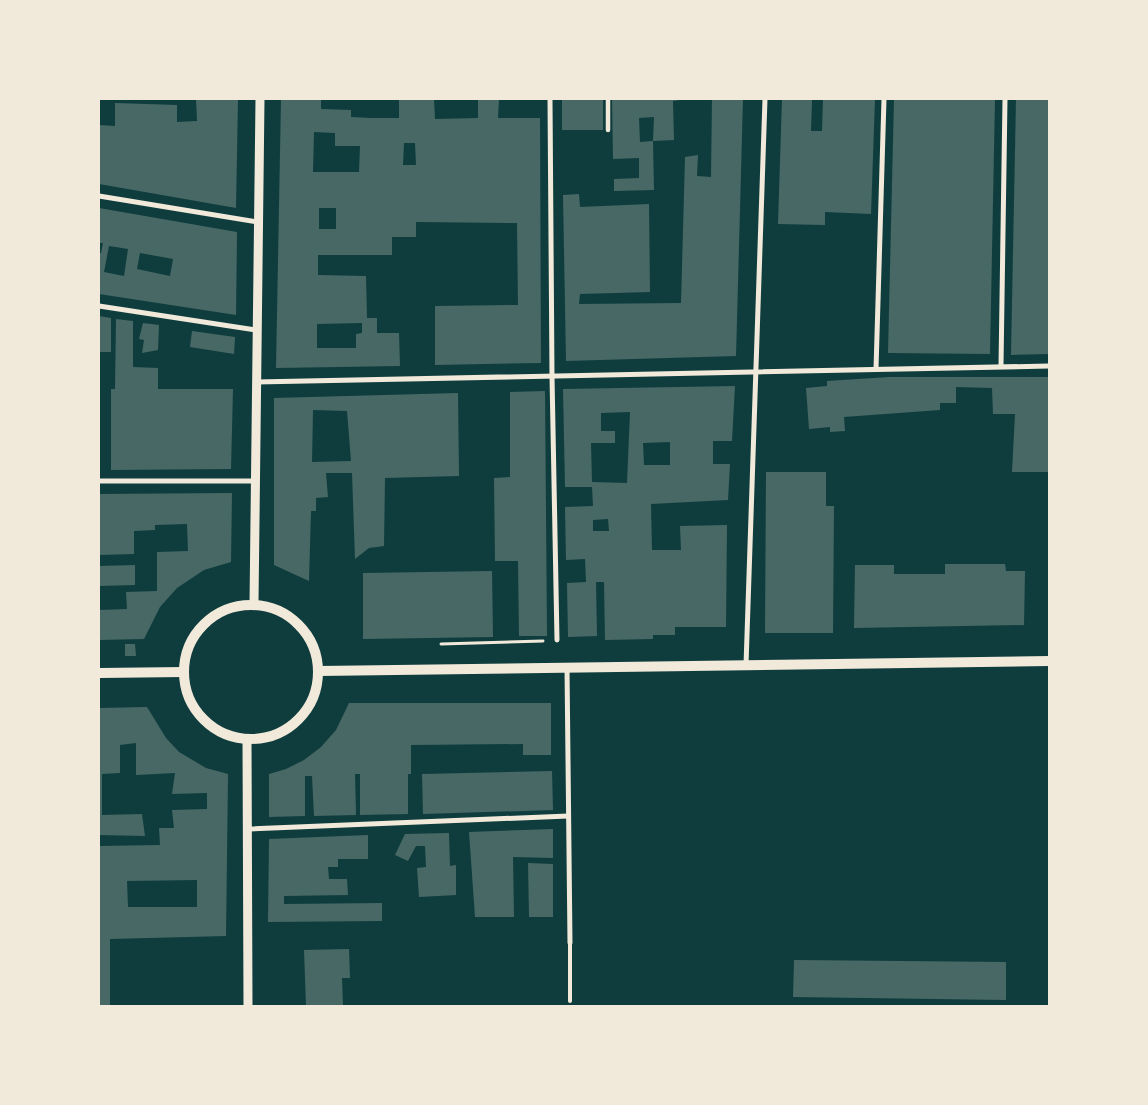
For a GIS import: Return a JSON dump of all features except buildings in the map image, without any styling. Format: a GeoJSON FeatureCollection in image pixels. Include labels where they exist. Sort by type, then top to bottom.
{"type":"FeatureCollection","features":[{"type":"Feature","properties":{"kind":"main road"},"geometry":{"type":"LineString","coordinates":[[254,604],[277,610],[297,622],[307,634],[314,648],[319,670],[314,698],[303,715],[293,725],[268,737],[247,739],[223,733],[202,718],[188,697],[184,672],[188,648],[201,627],[221,612],[254,604]]}},
{"type":"Feature","properties":{"kind":"main road"},"geometry":{"type":"LineString","coordinates":[[319,670],[1049,661]]}},
{"type":"Feature","properties":{"kind":"main road"},"geometry":{"type":"LineString","coordinates":[[99,673],[184,672]]}},
{"type":"Feature","properties":{"kind":"street"},"geometry":{"type":"LineString","coordinates":[[254,604],[260,99]]}},
{"type":"Feature","properties":{"kind":"street"},"geometry":{"type":"LineString","coordinates":[[550,99],[552,376],[557,640]]}},
{"type":"Feature","properties":{"kind":"street"},"geometry":{"type":"LineString","coordinates":[[608,99],[608,130]]}},
{"type":"Feature","properties":{"kind":"street"},"geometry":{"type":"LineString","coordinates":[[746,665],[766,99]]}},
{"type":"Feature","properties":{"kind":"street"},"geometry":{"type":"LineString","coordinates":[[876,369],[884,99]]}},
{"type":"Feature","properties":{"kind":"street"},"geometry":{"type":"LineString","coordinates":[[1001,366],[1005,99]]}},
{"type":"Feature","properties":{"kind":"street"},"geometry":{"type":"LineString","coordinates":[[99,196],[258,222]]}},
{"type":"Feature","properties":{"kind":"street"},"geometry":{"type":"LineString","coordinates":[[99,306],[256,330]]}},
{"type":"Feature","properties":{"kind":"street"},"geometry":{"type":"LineString","coordinates":[[256,382],[1049,366]]}},
{"type":"Feature","properties":{"kind":"street"},"geometry":{"type":"LineString","coordinates":[[99,481],[254,481]]}},
{"type":"Feature","properties":{"kind":"street"},"geometry":{"type":"LineString","coordinates":[[567,667],[570,943]]}},
{"type":"Feature","properties":{"kind":"street"},"geometry":{"type":"LineString","coordinates":[[247,739],[248,1006]]}},
{"type":"Feature","properties":{"kind":"street"},"geometry":{"type":"LineString","coordinates":[[248,829],[568,816]]}},
{"type":"Feature","properties":{"kind":"lane"},"geometry":{"type":"LineString","coordinates":[[570,943],[570,1002]]}},
{"type":"Feature","properties":{"kind":"path"},"geometry":{"type":"LineString","coordinates":[[441,644],[557,640]]}}]}
